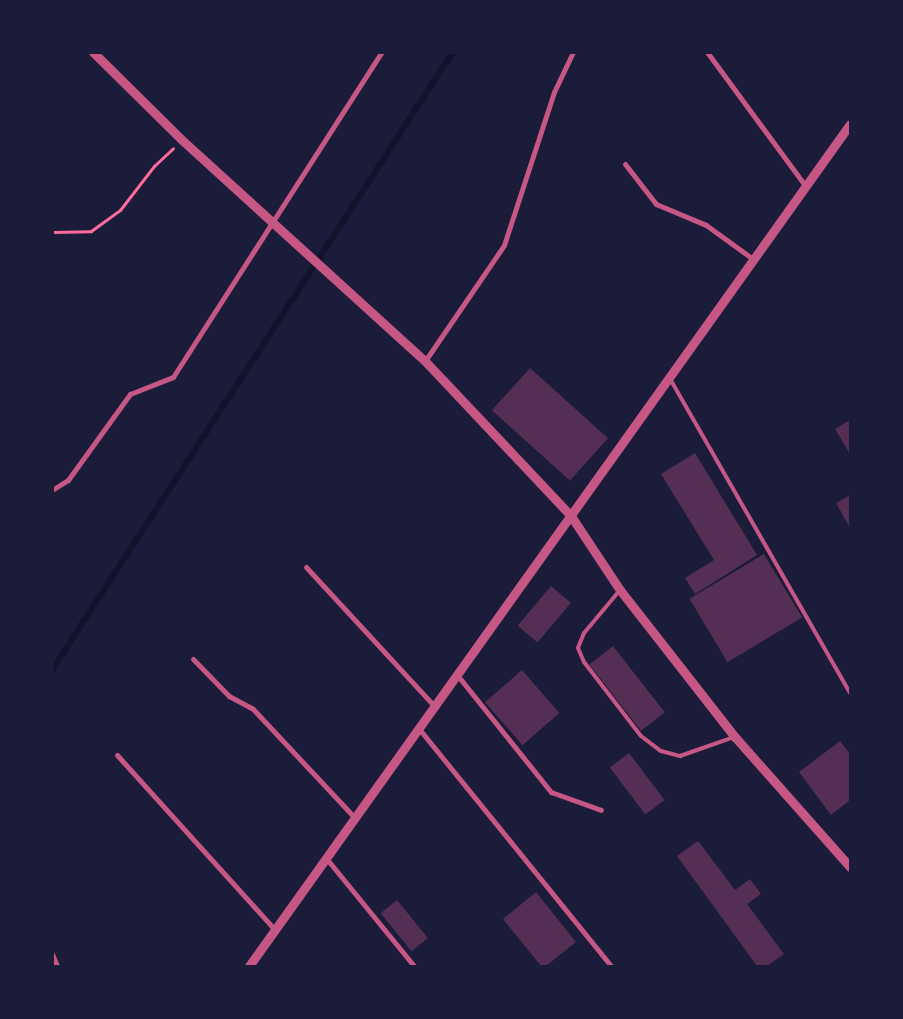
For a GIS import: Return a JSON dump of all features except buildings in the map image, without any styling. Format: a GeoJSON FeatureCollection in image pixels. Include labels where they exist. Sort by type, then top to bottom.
{"type":"FeatureCollection","features":[{"type":"Feature","properties":{"kind":"street"},"geometry":{"type":"LineString","coordinates":[[93,52],[269,222],[284,232],[425,361],[571,516],[620,590],[735,737],[850,867]]}},
{"type":"Feature","properties":{"kind":"street"},"geometry":{"type":"LineString","coordinates":[[52,490],[68,480],[130,394],[173,377],[269,222],[382,52]]}},
{"type":"Feature","properties":{"kind":"street"},"geometry":{"type":"LineString","coordinates":[[425,361],[504,245],[554,92],[573,52]]}},
{"type":"Feature","properties":{"kind":"street"},"geometry":{"type":"LineString","coordinates":[[707,52],[806,187]]}},
{"type":"Feature","properties":{"kind":"street"},"geometry":{"type":"LineString","coordinates":[[249,966],[436,708],[850,124]]}},
{"type":"Feature","properties":{"kind":"street"},"geometry":{"type":"LineString","coordinates":[[625,164],[656,204],[706,225],[753,259]]}},
{"type":"Feature","properties":{"kind":"street"},"geometry":{"type":"LineString","coordinates":[[306,567],[436,708]]}},
{"type":"Feature","properties":{"kind":"street"},"geometry":{"type":"LineString","coordinates":[[193,659],[230,696],[253,709],[355,818]]}},
{"type":"Feature","properties":{"kind":"street"},"geometry":{"type":"LineString","coordinates":[[458,676],[551,792],[601,810]]}},
{"type":"Feature","properties":{"kind":"street"},"geometry":{"type":"LineString","coordinates":[[420,730],[611,966]]}},
{"type":"Feature","properties":{"kind":"street"},"geometry":{"type":"LineString","coordinates":[[117,755],[275,930]]}},
{"type":"Feature","properties":{"kind":"street"},"geometry":{"type":"LineString","coordinates":[[326,858],[414,966]]}},
{"type":"Feature","properties":{"kind":"street"},"geometry":{"type":"LineString","coordinates":[[52,954],[57,966]]}},
{"type":"Feature","properties":{"kind":"lane"},"geometry":{"type":"LineString","coordinates":[[669,377],[850,693]]}},
{"type":"Feature","properties":{"kind":"lane"},"geometry":{"type":"LineString","coordinates":[[620,590],[584,633],[578,648],[584,662],[630,722],[661,751],[680,756],[735,737]]}},
{"type":"Feature","properties":{"kind":"path"},"geometry":{"type":"LineString","coordinates":[[52,232],[84,232],[105,221],[182,140]]}},
{"type":"Feature","properties":{"kind":"waterway"},"geometry":{"type":"LineString","coordinates":[[52,670],[453,52]]}}]}
